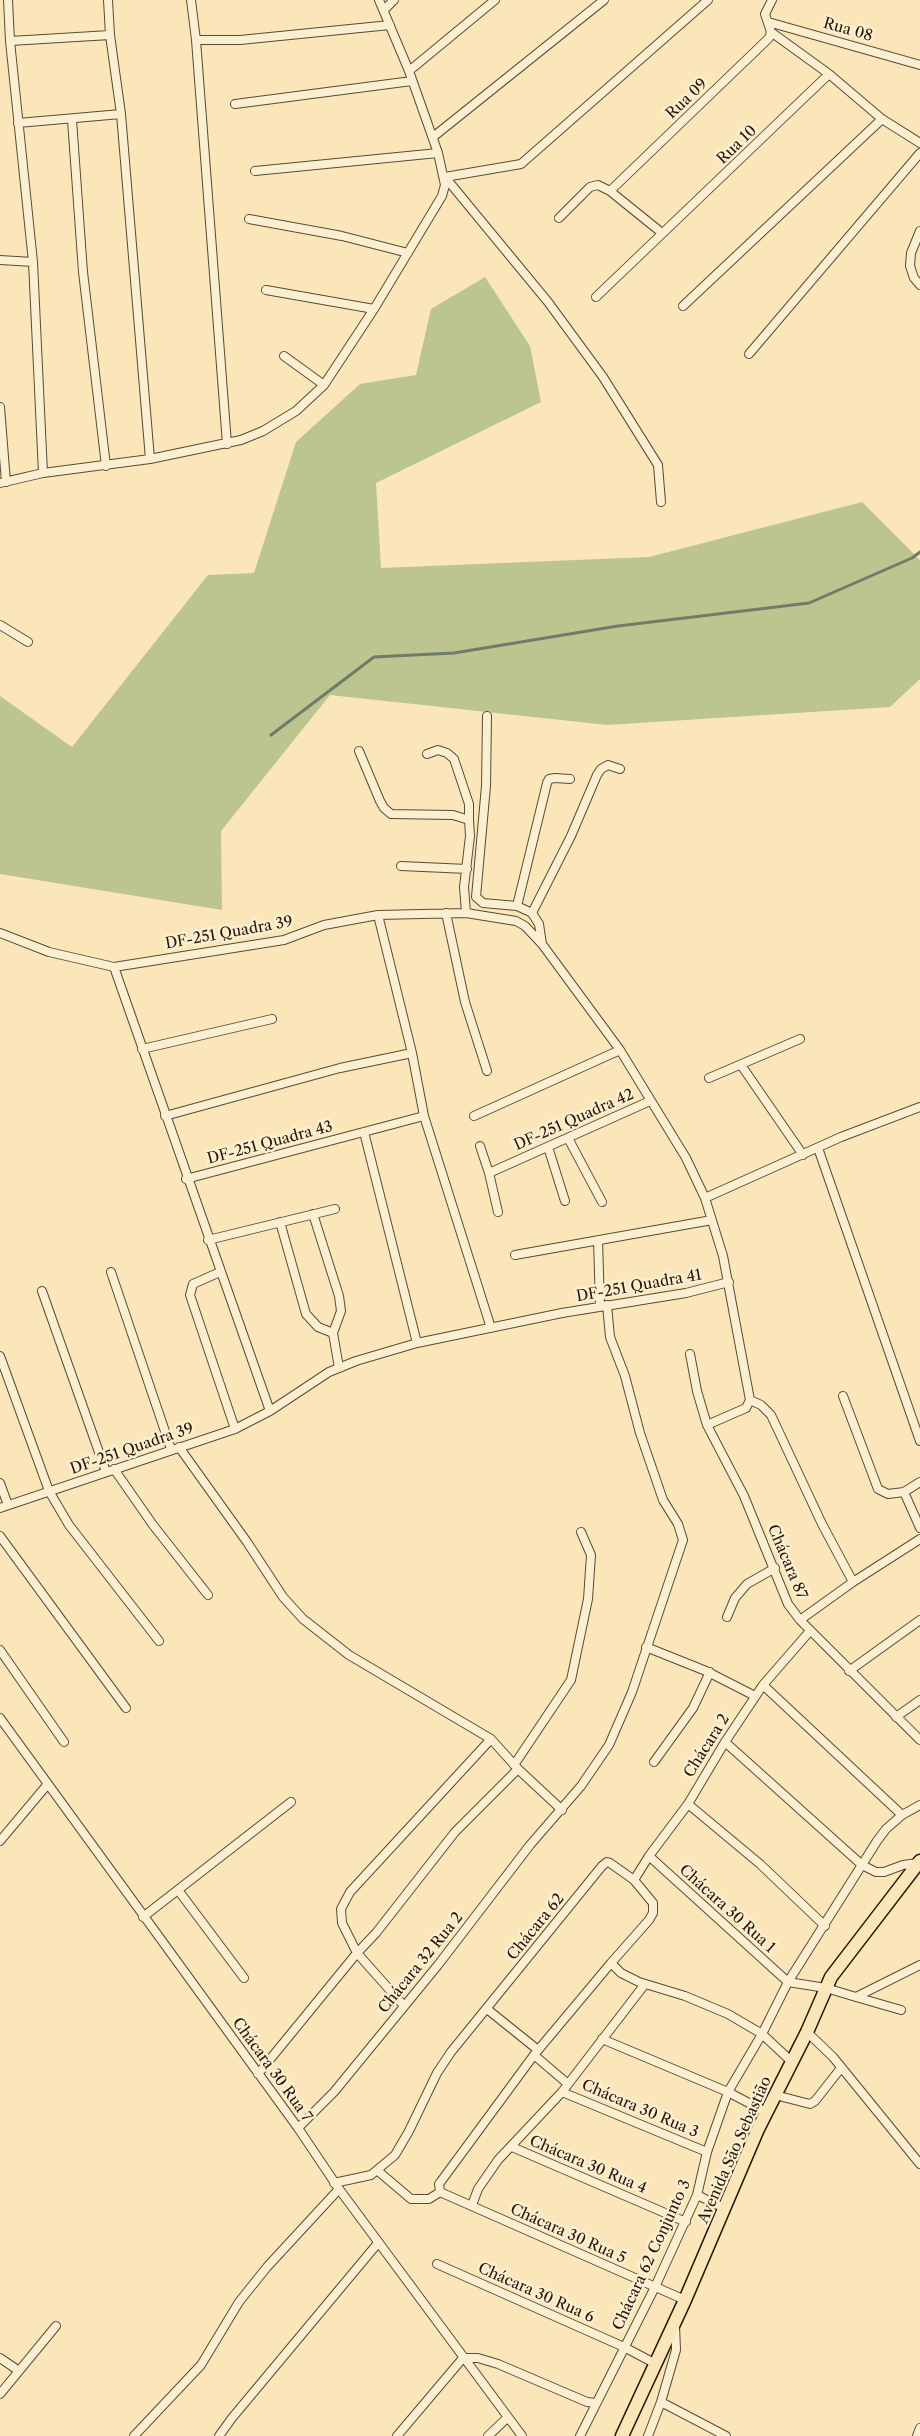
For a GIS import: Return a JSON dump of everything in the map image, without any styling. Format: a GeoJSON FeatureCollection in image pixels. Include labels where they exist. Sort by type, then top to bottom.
{"type":"FeatureCollection","features":[{"type":"Feature","properties":{"kind":"main road","name":"Avenida São Sebastião"},"geometry":{"type":"LineString","coordinates":[[622,2436],[685,2300],[766,2112],[807,2032],[831,1977],[919,1862]]}},
{"type":"Feature","properties":{"kind":"street"},"geometry":{"type":"LineString","coordinates":[[8,0],[10,41],[33,262],[43,473]]}},
{"type":"Feature","properties":{"kind":"street"},"geometry":{"type":"LineString","coordinates":[[108,0],[110,35],[121,114],[150,459]]}},
{"type":"Feature","properties":{"kind":"street"},"geometry":{"type":"LineString","coordinates":[[191,0],[227,444]]}},
{"type":"Feature","properties":{"kind":"street"},"geometry":{"type":"LineString","coordinates":[[379,0],[409,71],[445,177],[548,302],[596,367],[658,465],[661,502]]}},
{"type":"Feature","properties":{"kind":"street"},"geometry":{"type":"LineString","coordinates":[[384,10],[394,0]]}},
{"type":"Feature","properties":{"kind":"street"},"geometry":{"type":"LineString","coordinates":[[409,71],[495,0]]}},
{"type":"Feature","properties":{"kind":"street"},"geometry":{"type":"LineString","coordinates":[[433,137],[604,0]]}},
{"type":"Feature","properties":{"kind":"street"},"geometry":{"type":"LineString","coordinates":[[445,177],[521,164],[708,0]]}},
{"type":"Feature","properties":{"kind":"street"},"geometry":{"type":"LineString","coordinates":[[770,0],[766,11],[771,32],[829,74],[882,119],[920,143]]}},
{"type":"Feature","properties":{"kind":"street","name":"Rua 08"},"geometry":{"type":"LineString","coordinates":[[768,22],[920,65]]}},
{"type":"Feature","properties":{"kind":"street"},"geometry":{"type":"LineString","coordinates":[[196,40],[240,40],[390,25]]}},
{"type":"Feature","properties":{"kind":"street","name":"Rua 09"},"geometry":{"type":"LineString","coordinates":[[610,191],[769,38],[771,32]]}},
{"type":"Feature","properties":{"kind":"street"},"geometry":{"type":"LineString","coordinates":[[10,41],[110,35]]}},
{"type":"Feature","properties":{"kind":"street","name":"Rua 10"},"geometry":{"type":"LineString","coordinates":[[596,297],[829,74]]}},
{"type":"Feature","properties":{"kind":"street"},"geometry":{"type":"LineString","coordinates":[[235,104],[412,81]]}},
{"type":"Feature","properties":{"kind":"street"},"geometry":{"type":"LineString","coordinates":[[18,123],[121,114]]}},
{"type":"Feature","properties":{"kind":"street"},"geometry":{"type":"LineString","coordinates":[[683,306],[882,119]]}},
{"type":"Feature","properties":{"kind":"street"},"geometry":{"type":"LineString","coordinates":[[72,120],[83,272],[106,466]]}},
{"type":"Feature","properties":{"kind":"street"},"geometry":{"type":"LineString","coordinates":[[255,171],[438,153]]}},
{"type":"Feature","properties":{"kind":"street"},"geometry":{"type":"LineString","coordinates":[[748,354],[920,153]]}},
{"type":"Feature","properties":{"kind":"street"},"geometry":{"type":"LineString","coordinates":[[0,406],[3,483],[43,473],[106,466],[227,444],[263,430],[308,401],[324,385],[374,309],[442,196],[445,177]]}},
{"type":"Feature","properties":{"kind":"street"},"geometry":{"type":"LineString","coordinates":[[559,218],[590,187],[598,185],[610,191],[662,233]]}},
{"type":"Feature","properties":{"kind":"street"},"geometry":{"type":"LineString","coordinates":[[249,219],[342,236],[408,253]]}},
{"type":"Feature","properties":{"kind":"street"},"geometry":{"type":"LineString","coordinates":[[920,231],[911,253],[910,266],[914,278],[920,285]]}},
{"type":"Feature","properties":{"kind":"street"},"geometry":{"type":"LineString","coordinates":[[0,260],[33,262]]}},
{"type":"Feature","properties":{"kind":"street"},"geometry":{"type":"LineString","coordinates":[[266,290],[374,309]]}},
{"type":"Feature","properties":{"kind":"street"},"geometry":{"type":"LineString","coordinates":[[284,356],[324,385]]}},
{"type":"Feature","properties":{"kind":"street"},"geometry":{"type":"LineString","coordinates":[[0,625],[28,642]]}},
{"type":"Feature","properties":{"kind":"street"},"geometry":{"type":"LineString","coordinates":[[487,716],[486,786],[476,897],[483,903],[517,906],[532,913],[539,924],[543,944]]}},
{"type":"Feature","properties":{"kind":"street"},"geometry":{"type":"LineString","coordinates":[[427,754],[438,750],[454,759],[469,804],[470,836],[464,887],[466,913]]}},
{"type":"Feature","properties":{"kind":"street"},"geometry":{"type":"LineString","coordinates":[[359,751],[380,801],[391,814],[453,815],[469,820]]}},
{"type":"Feature","properties":{"kind":"street"},"geometry":{"type":"LineString","coordinates":[[532,913],[571,836],[597,775],[608,765],[620,770]]}},
{"type":"Feature","properties":{"kind":"street"},"geometry":{"type":"LineString","coordinates":[[517,906],[547,783],[549,779],[570,779]]}},
{"type":"Feature","properties":{"kind":"street"},"geometry":{"type":"LineString","coordinates":[[401,866],[467,869]]}},
{"type":"Feature","properties":{"kind":"street"},"geometry":{"type":"LineString","coordinates":[[446,913],[465,1002],[487,1071]]}},
{"type":"Feature","properties":{"kind":"street","name":"DF-251 Quadra 39"},"geometry":{"type":"LineString","coordinates":[[0,933],[48,952],[114,967],[284,940],[324,925],[378,915],[466,913],[516,921],[525,926],[543,944],[620,1050]]}},
{"type":"Feature","properties":{"kind":"street"},"geometry":{"type":"LineString","coordinates":[[378,915],[412,1053],[424,1116],[491,1328]]}},
{"type":"Feature","properties":{"kind":"street"},"geometry":{"type":"LineString","coordinates":[[114,967],[186,1179],[270,1411]]}},
{"type":"Feature","properties":{"kind":"street"},"geometry":{"type":"LineString","coordinates":[[142,1049],[272,1019]]}},
{"type":"Feature","properties":{"kind":"street"},"geometry":{"type":"LineString","coordinates":[[709,1078],[800,1039]]}},
{"type":"Feature","properties":{"kind":"street"},"geometry":{"type":"LineString","coordinates":[[474,1116],[620,1050]]}},
{"type":"Feature","properties":{"kind":"street","name":"DF-251 Quadra 42"},"geometry":{"type":"LineString","coordinates":[[489,1173],[650,1101],[620,1050]]}},
{"type":"Feature","properties":{"kind":"street"},"geometry":{"type":"LineString","coordinates":[[165,1116],[340,1068],[412,1053]]}},
{"type":"Feature","properties":{"kind":"street"},"geometry":{"type":"LineString","coordinates":[[741,1065],[802,1155]]}},
{"type":"Feature","properties":{"kind":"street"},"geometry":{"type":"LineString","coordinates":[[650,1101],[673,1134],[705,1198],[729,1282],[750,1400],[746,1408],[707,1425]]}},
{"type":"Feature","properties":{"kind":"street"},"geometry":{"type":"LineString","coordinates":[[705,1198],[818,1148],[920,1107]]}},
{"type":"Feature","properties":{"kind":"street","name":"DF-251 Quadra 43"},"geometry":{"type":"LineString","coordinates":[[186,1179],[424,1116]]}},
{"type":"Feature","properties":{"kind":"street"},"geometry":{"type":"LineString","coordinates":[[364,1132],[417,1343]]}},
{"type":"Feature","properties":{"kind":"street"},"geometry":{"type":"LineString","coordinates":[[568,1138],[602,1202]]}},
{"type":"Feature","properties":{"kind":"street"},"geometry":{"type":"LineString","coordinates":[[480,1146],[498,1212]]}},
{"type":"Feature","properties":{"kind":"street"},"geometry":{"type":"LineString","coordinates":[[548,1147],[565,1201]]}},
{"type":"Feature","properties":{"kind":"street"},"geometry":{"type":"LineString","coordinates":[[818,1148],[920,1441]]}},
{"type":"Feature","properties":{"kind":"street"},"geometry":{"type":"LineString","coordinates":[[208,1240],[335,1209]]}},
{"type":"Feature","properties":{"kind":"street"},"geometry":{"type":"LineString","coordinates":[[313,1214],[339,1296],[341,1311],[333,1333],[339,1368]]}},
{"type":"Feature","properties":{"kind":"street"},"geometry":{"type":"LineString","coordinates":[[515,1255],[712,1220]]}},
{"type":"Feature","properties":{"kind":"street"},"geometry":{"type":"LineString","coordinates":[[280,1222],[306,1314],[318,1327],[333,1333]]}},
{"type":"Feature","properties":{"kind":"street","name":"Chácara 32 Rua 2"},"geometry":{"type":"LineString","coordinates":[[297,2128],[334,2092],[530,1845],[562,1810],[609,1745],[632,1692],[683,1540],[678,1524],[663,1500],[640,1433],[625,1376],[610,1337],[604,1305],[598,1240]]}},
{"type":"Feature","properties":{"kind":"street"},"geometry":{"type":"LineString","coordinates":[[111,1272],[175,1448],[247,1542],[283,1597],[303,1619],[358,1661],[491,1739],[516,1767],[562,1810]]}},
{"type":"Feature","properties":{"kind":"street"},"geometry":{"type":"LineString","coordinates":[[220,1272],[193,1284],[190,1295],[235,1429]]}},
{"type":"Feature","properties":{"kind":"street","name":"DF-251 Quadra 41"},"geometry":{"type":"LineString","coordinates":[[270,1411],[307,1385],[339,1368],[417,1343],[604,1305],[676,1295],[729,1282]]}},
{"type":"Feature","properties":{"kind":"street"},"geometry":{"type":"LineString","coordinates":[[42,1292],[110,1471],[208,1595]]}},
{"type":"Feature","properties":{"kind":"street","name":"Chácara 87"},"geometry":{"type":"LineString","coordinates":[[690,1354],[697,1391],[707,1425],[744,1496],[788,1604],[800,1620],[849,1671],[920,1740]]}},
{"type":"Feature","properties":{"kind":"street"},"geometry":{"type":"LineString","coordinates":[[0,1356],[49,1491],[69,1525],[159,1641]]}},
{"type":"Feature","properties":{"kind":"street"},"geometry":{"type":"LineString","coordinates":[[843,1396],[878,1489],[888,1494],[904,1492],[920,1482]]}},
{"type":"Feature","properties":{"kind":"street"},"geometry":{"type":"LineString","coordinates":[[750,1400],[771,1415],[822,1524],[853,1582]]}},
{"type":"Feature","properties":{"kind":"street","name":"DF-251 Quadra 39"},"geometry":{"type":"LineString","coordinates":[[4,1506],[235,1429],[270,1411]]}},
{"type":"Feature","properties":{"kind":"street"},"geometry":{"type":"LineString","coordinates":[[0,1483],[4,1506]]}},
{"type":"Feature","properties":{"kind":"street"},"geometry":{"type":"LineString","coordinates":[[904,1492],[920,1528]]}},
{"type":"Feature","properties":{"kind":"street"},"geometry":{"type":"LineString","coordinates":[[258,2074],[376,1933],[455,1832],[516,1767],[571,1680],[588,1599],[591,1555],[581,1532]]}},
{"type":"Feature","properties":{"kind":"street"},"geometry":{"type":"LineString","coordinates":[[0,1536],[126,1708]]}},
{"type":"Feature","properties":{"kind":"street"},"geometry":{"type":"LineString","coordinates":[[800,1620],[853,1582],[920,1539]]}},
{"type":"Feature","properties":{"kind":"street"},"geometry":{"type":"LineString","coordinates":[[728,1617],[735,1598],[747,1584],[775,1568]]}},
{"type":"Feature","properties":{"kind":"street"},"geometry":{"type":"LineString","coordinates":[[849,1671],[920,1620]]}},
{"type":"Feature","properties":{"kind":"street","name":"Chácara 2"},"geometry":{"type":"LineString","coordinates":[[633,1880],[688,1804],[724,1742],[755,1696],[810,1630]]}},
{"type":"Feature","properties":{"kind":"street"},"geometry":{"type":"LineString","coordinates":[[646,1647],[710,1672],[755,1696]]}},
{"type":"Feature","properties":{"kind":"street"},"geometry":{"type":"LineString","coordinates":[[0,1650],[64,1742]]}},
{"type":"Feature","properties":{"kind":"street"},"geometry":{"type":"LineString","coordinates":[[654,1762],[693,1708],[710,1672]]}},
{"type":"Feature","properties":{"kind":"street"},"geometry":{"type":"LineString","coordinates":[[763,1685],[902,1815]]}},
{"type":"Feature","properties":{"kind":"street"},"geometry":{"type":"LineString","coordinates":[[896,1717],[920,1700]]}},
{"type":"Feature","properties":{"kind":"street","name":"Chácara 30 Rua 7"},"geometry":{"type":"LineString","coordinates":[[0,1719],[378,2243],[522,2436]]}},
{"type":"Feature","properties":{"kind":"street"},"geometry":{"type":"LineString","coordinates":[[404,2006],[357,1953],[342,1923],[341,1909],[350,1893],[491,1739]]}},
{"type":"Feature","properties":{"kind":"street"},"geometry":{"type":"LineString","coordinates":[[724,1742],[862,1865],[876,1872],[884,1872],[919,1862]]}},
{"type":"Feature","properties":{"kind":"street"},"geometry":{"type":"LineString","coordinates":[[0,1841],[47,1785]]}},
{"type":"Feature","properties":{"kind":"street"},"geometry":{"type":"LineString","coordinates":[[143,1917],[291,1802]]}},
{"type":"Feature","properties":{"kind":"street"},"geometry":{"type":"LineString","coordinates":[[688,1804],[760,1864],[825,1926]]}},
{"type":"Feature","properties":{"kind":"street","name":"Chácara 62 Conjunto 3"},"geometry":{"type":"LineString","coordinates":[[596,2403],[686,2222],[697,2195],[707,2152],[728,2092],[762,2034],[788,1982],[886,1829],[902,1815],[920,1806]]}},
{"type":"Feature","properties":{"kind":"street","name":"Chácara 30 Rua 1"},"geometry":{"type":"LineString","coordinates":[[649,1856],[788,1982]]}},
{"type":"Feature","properties":{"kind":"street","name":"Chácara 62"},"geometry":{"type":"LineString","coordinates":[[378,2171],[395,2155],[446,2059],[607,1862],[633,1880]]}},
{"type":"Feature","properties":{"kind":"street"},"geometry":{"type":"LineString","coordinates":[[134,2436],[201,2365],[239,2302],[337,2186],[378,2171],[411,2199],[429,2199],[440,2192],[439,2184],[536,2053],[610,1963],[649,1920],[653,1913],[653,1903],[633,1880]]}},
{"type":"Feature","properties":{"kind":"street"},"geometry":{"type":"LineString","coordinates":[[178,1890],[244,1978]]}},
{"type":"Feature","properties":{"kind":"street"},"geometry":{"type":"LineString","coordinates":[[610,1963],[630,1978],[712,2007],[762,2034],[792,2062]]}},
{"type":"Feature","properties":{"kind":"street"},"geometry":{"type":"LineString","coordinates":[[856,1997],[920,1965]]}},
{"type":"Feature","properties":{"kind":"street"},"geometry":{"type":"LineString","coordinates":[[788,1982],[826,1988],[901,2010]]}},
{"type":"Feature","properties":{"kind":"street"},"geometry":{"type":"LineString","coordinates":[[471,2205],[488,2174],[562,2092],[645,1984]]}},
{"type":"Feature","properties":{"kind":"street"},"geometry":{"type":"LineString","coordinates":[[487,2009],[568,2084]]}},
{"type":"Feature","properties":{"kind":"street"},"geometry":{"type":"LineString","coordinates":[[807,2032],[842,2068],[920,2164]]}},
{"type":"Feature","properties":{"kind":"street"},"geometry":{"type":"LineString","coordinates":[[602,2039],[728,2092],[766,2112]]}},
{"type":"Feature","properties":{"kind":"street"},"geometry":{"type":"LineString","coordinates":[[775,2095],[810,2104],[815,2102],[842,2068]]}},
{"type":"Feature","properties":{"kind":"street","name":"Chácara 30 Rua 3"},"geometry":{"type":"LineString","coordinates":[[562,2092],[707,2152]]}},
{"type":"Feature","properties":{"kind":"street","name":"Chácara 30 Rua 4"},"geometry":{"type":"LineString","coordinates":[[512,2147],[686,2222]]}},
{"type":"Feature","properties":{"kind":"street","name":"Chácara 30 Rua 5"},"geometry":{"type":"LineString","coordinates":[[440,2192],[685,2300]]}},
{"type":"Feature","properties":{"kind":"street"},"geometry":{"type":"LineString","coordinates":[[697,2195],[724,2208]]}},
{"type":"Feature","properties":{"kind":"street"},"geometry":{"type":"LineString","coordinates":[[219,2436],[378,2243]]}},
{"type":"Feature","properties":{"kind":"street","name":"Chácara 30 Rua 6"},"geometry":{"type":"LineString","coordinates":[[437,2264],[624,2347],[656,2364]]}},
{"type":"Feature","properties":{"kind":"street"},"geometry":{"type":"LineString","coordinates":[[648,2436],[661,2402],[676,2350],[675,2322]]}},
{"type":"Feature","properties":{"kind":"street"},"geometry":{"type":"LineString","coordinates":[[0,2394],[56,2326]]}},
{"type":"Feature","properties":{"kind":"street"},"geometry":{"type":"LineString","coordinates":[[0,2358],[19,2371]]}},
{"type":"Feature","properties":{"kind":"street"},"geometry":{"type":"LineString","coordinates":[[397,2436],[463,2358],[478,2358],[498,2364],[587,2403],[596,2403],[580,2436]]}},
{"type":"Feature","properties":{"kind":"street"},"geometry":{"type":"LineString","coordinates":[[648,2379],[664,2389]]}},
{"type":"Feature","properties":{"kind":"street"},"geometry":{"type":"LineString","coordinates":[[661,2402],[726,2436]]}},
{"type":"Feature","properties":{"kind":"street"},"geometry":{"type":"LineString","coordinates":[[488,2436],[508,2417]]}},
{"type":"Feature","properties":{"kind":"street"},"geometry":{"type":"LineString","coordinates":[[917,2436],[920,2428]]}},
{"type":"Feature","properties":{"kind":"green space"},"geometry":{"type":"Polygon","coordinates":[[[485,277],[530,346],[541,402],[376,483],[381,568],[649,557],[862,502],[920,560],[920,679],[890,707],[607,725],[330,695],[221,831],[222,910],[0,874],[0,696],[72,747],[208,575],[254,573],[296,442],[360,384],[416,375],[431,309],[485,277]]]}},
{"type":"Feature","properties":{"kind":"waterway"},"geometry":{"type":"LineString","coordinates":[[271,735],[374,657],[454,653],[618,626],[809,603],[912,558],[920,552]]}}]}
